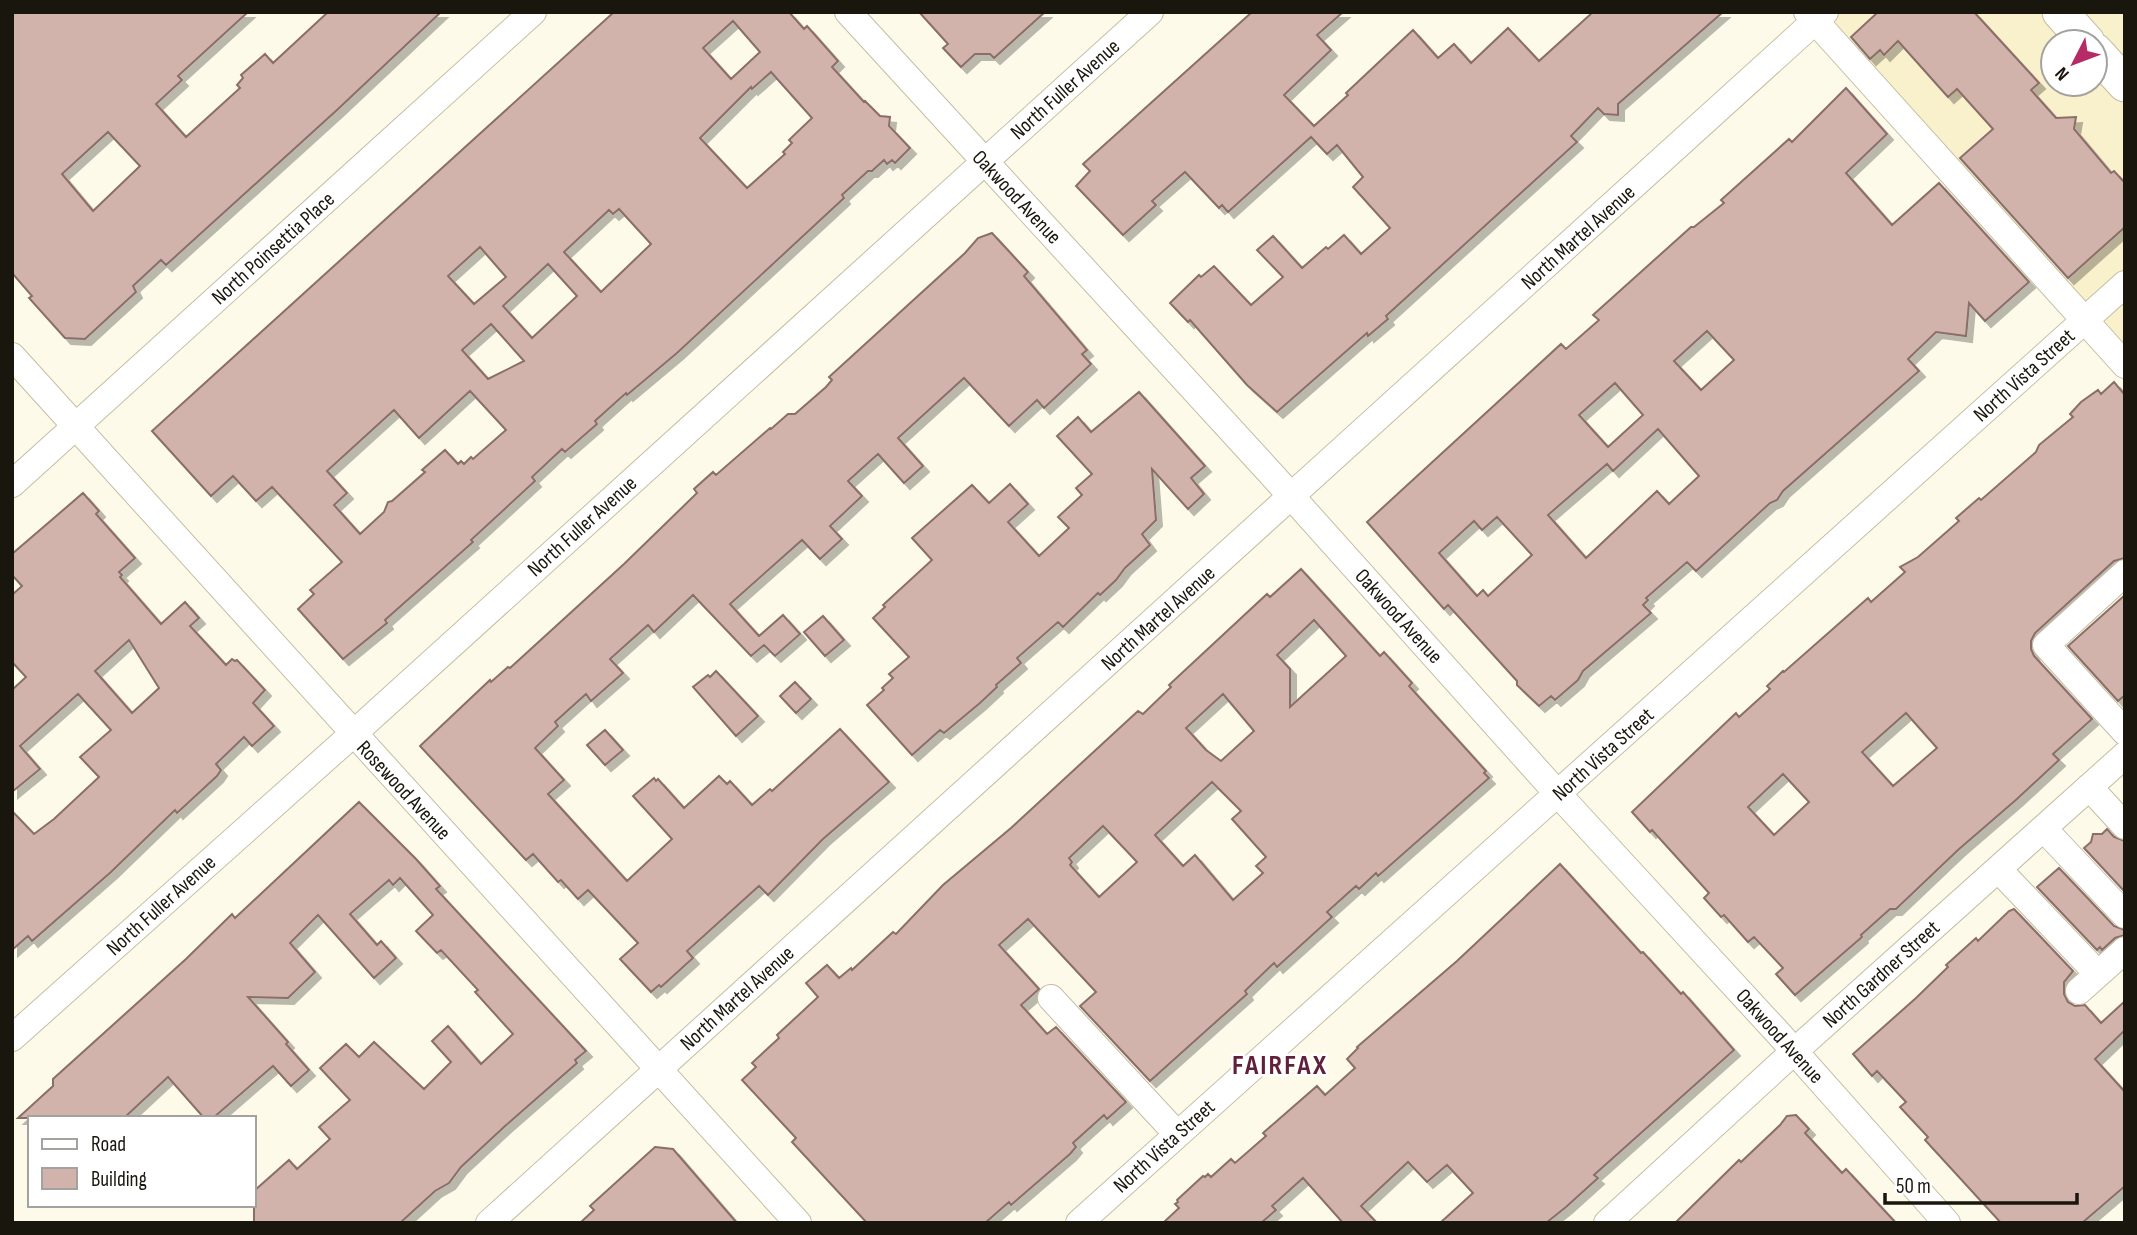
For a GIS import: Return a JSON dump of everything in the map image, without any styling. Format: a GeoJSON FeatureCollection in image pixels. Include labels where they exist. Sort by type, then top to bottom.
{"type":"FeatureCollection","features":[{"type":"Feature","properties":{"kind":"main road"},"geometry":{"type":"LineString","coordinates":[[2060,12],[2074,28]]}},
{"type":"Feature","properties":{"kind":"main road"},"geometry":{"type":"LineString","coordinates":[[2109,66],[2125,84]]}},
{"type":"Feature","properties":{"kind":"street","name":"North Poinsettia Place"},"geometry":{"type":"LineString","coordinates":[[12,484],[533,12]]}},
{"type":"Feature","properties":{"kind":"street","name":"Oakwood Avenue"},"geometry":{"type":"LineString","coordinates":[[848,12],[1292,497],[1947,1223]]}},
{"type":"Feature","properties":{"kind":"street","name":"North Fuller Avenue"},"geometry":{"type":"LineString","coordinates":[[12,1038],[353,734],[1150,12]]}},
{"type":"Feature","properties":{"kind":"street"},"geometry":{"type":"LineString","coordinates":[[1816,15],[2125,365]]}},
{"type":"Feature","properties":{"kind":"street","name":"North Martel Avenue"},"geometry":{"type":"LineString","coordinates":[[489,1223],[1292,497],[1816,15]]}},
{"type":"Feature","properties":{"kind":"street","name":"North Vista Street"},"geometry":{"type":"LineString","coordinates":[[1079,1223],[2125,284]]}},
{"type":"Feature","properties":{"kind":"street","name":"Rosewood Avenue"},"geometry":{"type":"LineString","coordinates":[[12,356],[798,1223]]}},
{"type":"Feature","properties":{"kind":"street"},"geometry":{"type":"LineString","coordinates":[[2125,573],[2046,645],[2125,732]]}},
{"type":"Feature","properties":{"kind":"street","name":"North Gardner Street"},"geometry":{"type":"LineString","coordinates":[[1607,1223],[1794,1051],[2125,755]]}},
{"type":"Feature","properties":{"kind":"street"},"geometry":{"type":"LineString","coordinates":[[2090,787],[2125,826]]}},
{"type":"Feature","properties":{"kind":"street"},"geometry":{"type":"LineString","coordinates":[[2044,829],[2125,915]]}},
{"type":"Feature","properties":{"kind":"street"},"geometry":{"type":"LineString","coordinates":[[1999,870],[2088,983],[2125,950]]}},
{"type":"Feature","properties":{"kind":"street"},"geometry":{"type":"LineString","coordinates":[[1051,998],[1177,1134]]}},
{"type":"Feature","properties":{"kind":"shaded area"},"geometry":{"type":"Polygon","coordinates":[[[1800,12],[2125,12],[2125,369],[1800,12]]]}},
{"type":"Feature","properties":{"kind":"building"},"geometry":{"type":"Polygon","coordinates":[[[12,12],[248,12],[178,76],[182,80],[156,104],[186,137],[240,88],[237,85],[243,78],[241,75],[265,54],[273,63],[328,12],[441,12],[166,265],[161,260],[133,286],[136,292],[85,339],[65,338],[29,298],[32,296],[12,273],[12,12]],[[108,132],[62,174],[93,211],[140,166],[108,132]]]}},
{"type":"Feature","properties":{"kind":"building"},"geometry":{"type":"Polygon","coordinates":[[[614,12],[789,12],[804,29],[807,26],[838,61],[832,67],[864,102],[880,116],[890,117],[889,126],[910,148],[895,163],[892,160],[887,164],[884,160],[872,171],[868,171],[842,195],[844,198],[677,353],[627,395],[626,393],[595,421],[597,424],[565,452],[562,449],[532,477],[535,481],[471,540],[473,542],[385,620],[387,623],[343,659],[298,609],[314,594],[310,590],[342,562],[272,487],[256,501],[233,476],[211,496],[152,431],[614,12]],[[733,21],[703,48],[731,79],[760,52],[733,21]],[[771,72],[752,89],[751,87],[700,138],[747,188],[785,154],[783,152],[792,143],[789,140],[812,118],[771,72]],[[619,209],[613,214],[609,210],[564,252],[601,292],[651,244],[619,209]],[[480,247],[448,276],[474,304],[506,277],[480,247]],[[548,264],[503,306],[532,338],[577,296],[548,264]],[[491,324],[462,350],[488,379],[524,361],[491,324]],[[470,391],[419,438],[394,410],[327,471],[347,493],[334,505],[360,534],[384,512],[388,502],[425,472],[422,470],[445,450],[458,464],[461,461],[464,464],[506,430],[470,391]]]}},
{"type":"Feature","properties":{"kind":"building"},"geometry":{"type":"Polygon","coordinates":[[[919,12],[1045,12],[994,58],[990,54],[975,54],[961,67],[943,48],[948,44],[919,12]]]}},
{"type":"Feature","properties":{"kind":"building"},"geometry":{"type":"Polygon","coordinates":[[[1252,12],[1343,12],[1317,35],[1331,50],[1284,95],[1314,126],[1413,30],[1438,58],[1454,44],[1471,63],[1508,28],[1539,61],[1593,12],[1723,12],[1618,104],[1618,115],[1604,114],[1598,108],[1571,136],[1577,142],[1386,316],[1388,319],[1368,336],[1367,333],[1277,412],[1247,385],[1190,320],[1188,322],[1170,303],[1199,275],[1201,277],[1214,266],[1251,305],[1283,277],[1257,250],[1273,236],[1302,268],[1344,235],[1361,254],[1390,228],[1353,187],[1363,177],[1337,145],[1327,154],[1311,137],[1228,212],[1222,205],[1219,208],[1185,172],[1152,201],[1156,205],[1123,235],[1076,186],[1090,171],[1083,164],[1252,12]]]}},
{"type":"Feature","properties":{"kind":"building"},"geometry":{"type":"Polygon","coordinates":[[[1878,12],[1974,12],[2039,83],[2031,90],[2056,118],[2076,117],[2074,129],[2111,173],[2114,171],[2125,183],[2125,227],[2068,278],[1960,158],[1993,129],[1957,89],[1948,97],[1898,41],[1884,55],[1880,50],[1870,59],[1851,37],[1878,12]]]}},
{"type":"Feature","properties":{"kind":"building"},"geometry":{"type":"Polygon","coordinates":[[[1846,88],[1887,134],[1846,173],[1892,225],[1939,183],[2029,282],[1985,321],[1969,303],[1966,336],[1936,332],[1908,359],[1919,371],[1696,571],[1687,562],[1646,598],[1648,600],[1643,605],[1651,613],[1583,671],[1578,680],[1555,700],[1551,696],[1539,706],[1517,685],[1517,681],[1448,605],[1444,609],[1367,522],[1561,344],[1566,349],[1599,320],[1593,315],[1691,227],[1724,203],[1721,200],[1789,139],[1792,142],[1846,88]],[[1707,331],[1674,361],[1701,390],[1734,360],[1707,331]],[[1615,383],[1579,415],[1608,447],[1643,415],[1615,383]],[[1658,429],[1613,471],[1607,464],[1548,515],[1586,558],[1657,491],[1669,504],[1699,476],[1658,429]],[[1497,517],[1482,530],[1474,521],[1439,553],[1477,596],[1483,590],[1488,596],[1532,555],[1497,517]]]}},
{"type":"Feature","properties":{"kind":"building"},"geometry":{"type":"Polygon","coordinates":[[[992,233],[1028,272],[1024,276],[1087,350],[1082,354],[1091,364],[1044,408],[1037,400],[1009,426],[964,378],[898,438],[923,466],[904,483],[878,454],[848,481],[862,496],[830,526],[842,539],[820,559],[802,540],[730,604],[759,636],[783,615],[800,634],[775,656],[764,645],[751,656],[693,595],[654,632],[648,625],[610,659],[623,673],[591,701],[586,694],[555,722],[558,726],[535,748],[564,780],[548,794],[627,881],[672,839],[633,796],[654,778],[656,781],[658,779],[684,808],[719,776],[727,784],[730,781],[752,805],[770,789],[772,791],[840,729],[889,782],[823,839],[768,895],[759,886],[687,951],[693,958],[661,987],[659,985],[651,992],[620,959],[638,943],[588,890],[578,899],[561,880],[558,882],[533,854],[526,860],[420,746],[490,680],[491,682],[510,668],[624,564],[697,493],[694,489],[713,472],[716,475],[788,414],[795,414],[826,387],[832,380],[829,377],[965,253],[978,238],[992,233]]]}},
{"type":"Feature","properties":{"kind":"building"},"geometry":{"type":"Polygon","coordinates":[[[2114,382],[2125,395],[2125,558],[2114,561],[2035,633],[2031,641],[2034,656],[2092,719],[2053,754],[2059,760],[1896,909],[1890,909],[1795,995],[1776,974],[1783,968],[1754,937],[1748,942],[1724,915],[1721,917],[1704,898],[1709,893],[1632,812],[1736,713],[1739,717],[1770,689],[1767,686],[1783,671],[1868,598],[1871,602],[1905,572],[1900,567],[1918,557],[1959,521],[1956,518],[2036,452],[2039,445],[2073,417],[2070,414],[2081,402],[2098,390],[2101,394],[2114,382]],[[1906,713],[1862,752],[1893,786],[1937,748],[1906,713]],[[1783,774],[1748,807],[1774,835],[1809,802],[1783,774]]]}},
{"type":"Feature","properties":{"kind":"building"},"geometry":{"type":"Polygon","coordinates":[[[1139,392],[1205,466],[1191,478],[1204,494],[1188,509],[1152,469],[1156,520],[1142,534],[1150,545],[1116,580],[1100,595],[1098,593],[1063,627],[1058,622],[1017,658],[1021,663],[980,703],[944,733],[940,730],[912,755],[867,705],[893,678],[889,674],[909,657],[873,618],[885,607],[883,605],[932,560],[912,538],[972,485],[989,503],[1010,484],[1028,504],[1008,522],[1039,556],[1069,528],[1058,517],[1082,495],[1076,488],[1092,474],[1057,436],[1078,417],[1091,432],[1139,392]]]}},
{"type":"Feature","properties":{"kind":"building"},"geometry":{"type":"Polygon","coordinates":[[[83,493],[99,511],[96,514],[135,558],[119,572],[122,575],[120,577],[161,624],[185,602],[199,618],[190,626],[226,665],[232,659],[237,660],[265,690],[253,703],[274,726],[252,746],[244,737],[216,764],[221,770],[217,776],[177,813],[175,810],[111,872],[32,941],[28,936],[12,950],[12,811],[34,834],[54,819],[99,777],[80,757],[111,730],[78,694],[20,746],[40,769],[12,792],[12,690],[26,677],[12,662],[12,595],[22,586],[12,575],[12,554],[83,493]],[[129,640],[95,671],[132,713],[159,688],[129,640]]]}},
{"type":"Feature","properties":{"kind":"building"},"geometry":{"type":"Polygon","coordinates":[[[1301,569],[1380,656],[1384,652],[1412,683],[1409,686],[1486,771],[1484,773],[1489,778],[1378,876],[1376,873],[1359,889],[1356,886],[1327,912],[1332,917],[1277,967],[1274,963],[1245,991],[1247,994],[1150,1081],[1080,1006],[1096,992],[1028,919],[999,945],[1039,989],[1021,1005],[1047,1034],[1056,1027],[1126,1102],[1107,1119],[1104,1115],[1073,1143],[1076,1147],[1070,1154],[1011,1205],[1009,1202],[985,1223],[867,1223],[792,1142],[796,1138],[742,1080],[756,1067],[752,1063],[779,1038],[777,1035],[818,997],[806,983],[827,965],[839,978],[851,968],[852,970],[893,932],[896,934],[943,885],[1011,828],[1138,711],[1143,714],[1171,687],[1169,685],[1267,594],[1270,597],[1301,569]],[[1314,620],[1277,655],[1290,669],[1290,707],[1346,656],[1314,620]],[[1223,694],[1186,728],[1206,750],[1221,761],[1254,731],[1223,694]],[[1212,782],[1155,835],[1183,866],[1195,855],[1233,900],[1263,873],[1256,866],[1266,857],[1232,819],[1241,811],[1212,782]],[[1103,826],[1069,858],[1072,862],[1070,865],[1099,897],[1137,862],[1103,826]]]}},
{"type":"Feature","properties":{"kind":"building"},"geometry":{"type":"Polygon","coordinates":[[[2125,595],[2125,695],[2118,701],[2068,646],[2125,595]]]}},
{"type":"Feature","properties":{"kind":"building"},"geometry":{"type":"Polygon","coordinates":[[[823,616],[844,640],[825,656],[804,632],[823,616]]]}},
{"type":"Feature","properties":{"kind":"building"},"geometry":{"type":"Polygon","coordinates":[[[716,671],[758,716],[736,736],[693,687],[716,671]]]}},
{"type":"Feature","properties":{"kind":"building"},"geometry":{"type":"Polygon","coordinates":[[[795,682],[811,699],[796,713],[780,696],[795,682]]]}},
{"type":"Feature","properties":{"kind":"building"},"geometry":{"type":"Polygon","coordinates":[[[605,730],[623,750],[605,765],[587,745],[605,730]]]}},
{"type":"Feature","properties":{"kind":"building"},"geometry":{"type":"Polygon","coordinates":[[[359,802],[416,859],[440,886],[436,889],[586,1051],[575,1060],[577,1063],[461,1167],[449,1183],[435,1191],[400,1223],[254,1223],[256,1189],[289,1160],[297,1169],[330,1139],[319,1127],[350,1100],[320,1068],[346,1044],[359,1057],[374,1042],[424,1089],[451,1062],[432,1041],[448,1026],[481,1064],[513,1034],[441,950],[437,953],[416,931],[433,915],[400,878],[393,885],[389,880],[350,914],[377,945],[381,941],[396,958],[374,978],[318,915],[290,943],[315,972],[288,998],[248,997],[309,1070],[291,1086],[273,1066],[215,1116],[202,1116],[168,1077],[126,1116],[18,1118],[53,1086],[53,1079],[232,914],[235,918],[359,802]]]}},
{"type":"Feature","properties":{"kind":"building"},"geometry":{"type":"Polygon","coordinates":[[[2107,829],[2114,837],[2125,841],[2125,892],[2084,848],[2091,842],[2093,834],[2102,834],[2107,829]]]}},
{"type":"Feature","properties":{"kind":"building"},"geometry":{"type":"Polygon","coordinates":[[[1560,864],[1641,953],[1643,952],[1681,994],[1683,992],[1734,1050],[1594,1175],[1598,1178],[1566,1207],[1546,1223],[1440,1223],[1473,1193],[1447,1165],[1427,1182],[1408,1162],[1361,1206],[1377,1223],[1343,1223],[1303,1178],[1272,1206],[1276,1210],[1261,1223],[1163,1223],[1179,1208],[1175,1204],[1177,1200],[1203,1176],[1208,1174],[1211,1177],[1231,1159],[1235,1163],[1266,1136],[1263,1133],[1317,1086],[1325,1095],[1355,1068],[1347,1059],[1357,1047],[1457,961],[1560,864]]]}},
{"type":"Feature","properties":{"kind":"building"},"geometry":{"type":"Polygon","coordinates":[[[2059,868],[2114,926],[2125,930],[2125,935],[2115,938],[2102,950],[2100,947],[2097,950],[2037,887],[2059,868]]]}},
{"type":"Feature","properties":{"kind":"building"},"geometry":{"type":"Polygon","coordinates":[[[2014,909],[2073,971],[2064,982],[2064,994],[2068,1002],[2075,1006],[2085,1005],[2101,1023],[2125,1001],[2125,1030],[2095,1059],[2125,1092],[2125,1186],[2082,1223],[2001,1223],[1925,1140],[1928,1137],[1900,1107],[1906,1102],[1877,1071],[1872,1076],[1853,1054],[1916,998],[1948,967],[1946,965],[2014,909]]]}},
{"type":"Feature","properties":{"kind":"building"},"geometry":{"type":"Polygon","coordinates":[[[1796,1115],[1809,1129],[1805,1133],[1842,1173],[1846,1169],[1896,1223],[1675,1223],[1787,1116],[1796,1115]]]}},
{"type":"Feature","properties":{"kind":"building"},"geometry":{"type":"Polygon","coordinates":[[[655,1147],[673,1149],[737,1223],[580,1223],[594,1210],[590,1206],[655,1147]]]}},
{"type":"Feature","properties":{"kind":"district","name":"FAIRFAX"},"geometry":{"type":"Point","coordinates":[1280,1064]}}]}
